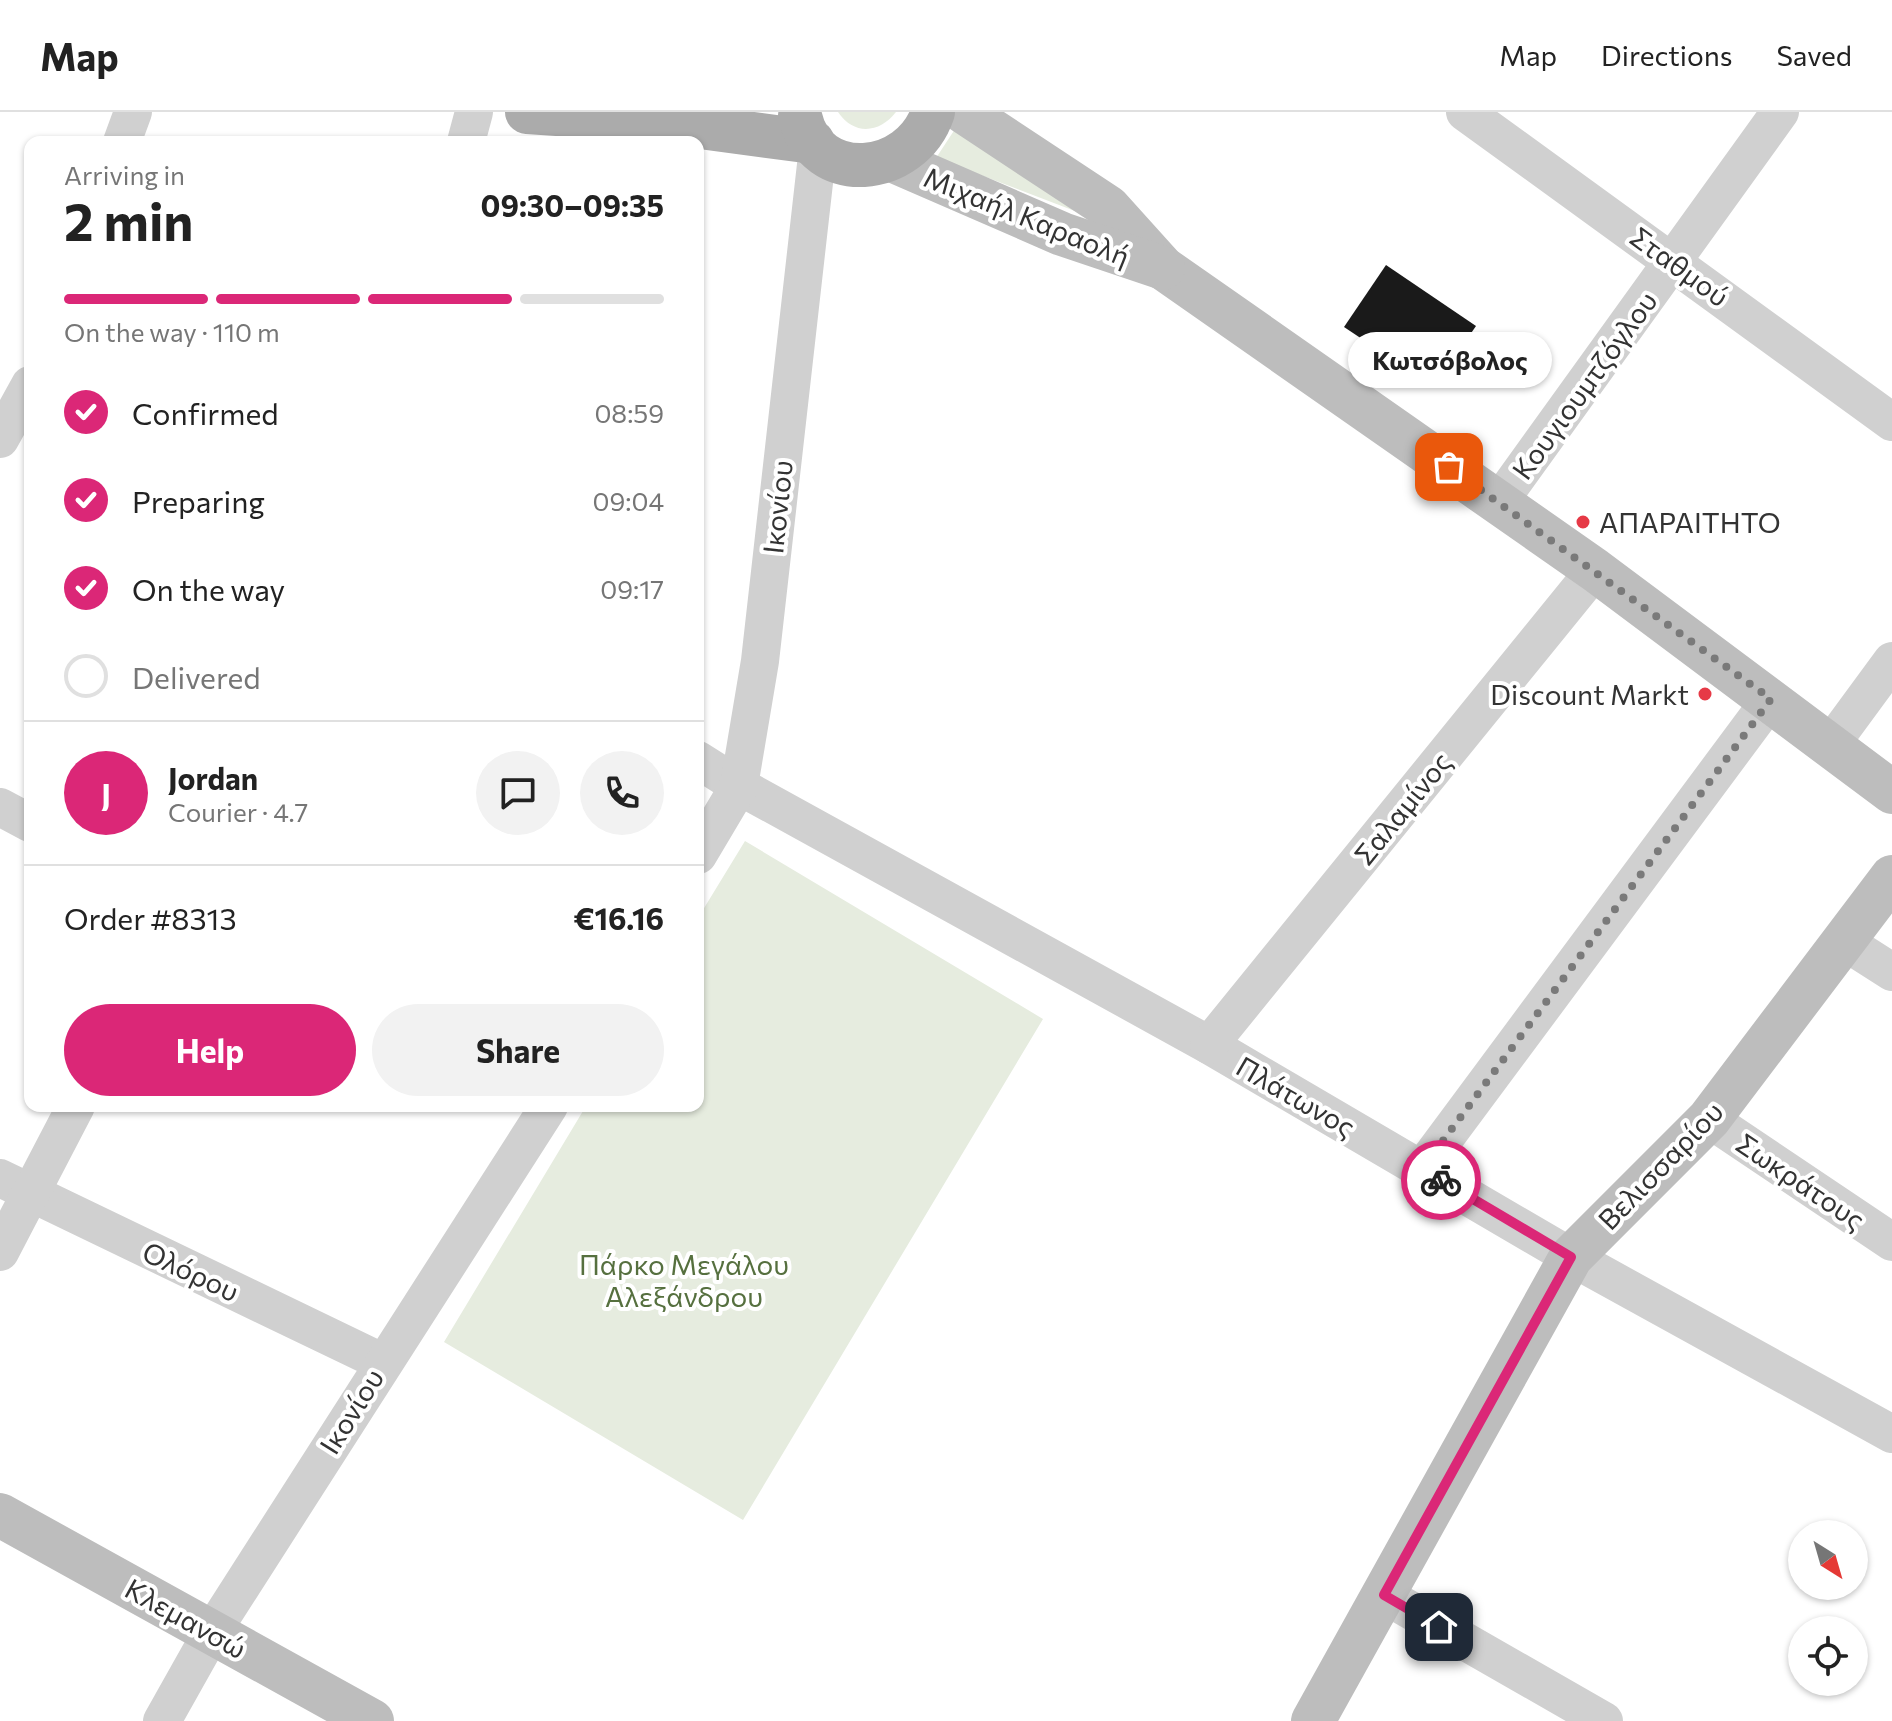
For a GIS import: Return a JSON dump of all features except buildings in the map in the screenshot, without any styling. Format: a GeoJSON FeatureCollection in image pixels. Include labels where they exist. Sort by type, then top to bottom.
{"type":"FeatureCollection","features":[{"type":"Feature","properties":{"kind":"main road"},"geometry":{"type":"LineString","coordinates":[[527,112],[810,134],[834,159],[853,165],[873,166],[892,160],[910,149],[924,134],[933,112]]}},
{"type":"Feature","properties":{"kind":"street"},"geometry":{"type":"LineString","coordinates":[[124,136],[133,112]]}},
{"type":"Feature","properties":{"kind":"street"},"geometry":{"type":"LineString","coordinates":[[468,136],[474,112]]}},
{"type":"Feature","properties":{"kind":"street","name":"Μιχαήλ Καραολή"},"geometry":{"type":"LineString","coordinates":[[964,112],[1108,207],[1163,268],[1595,570],[1892,792]]}},
{"type":"Feature","properties":{"kind":"street","name":"Σταθμού"},"geometry":{"type":"LineString","coordinates":[[1465,112],[1892,422]]}},
{"type":"Feature","properties":{"kind":"street","name":"Κουγιουμτζόγλου"},"geometry":{"type":"LineString","coordinates":[[1499,502],[1780,112]]}},
{"type":"Feature","properties":{"kind":"street","name":"Ικονίου"},"geometry":{"type":"LineString","coordinates":[[704,845],[739,786],[760,661],[810,134]]}},
{"type":"Feature","properties":{"kind":"street","name":"Μιχαήλ Καραολή"},"geometry":{"type":"LineString","coordinates":[[892,160],[1062,234],[1163,268]]}},
{"type":"Feature","properties":{"kind":"street"},"geometry":{"type":"LineString","coordinates":[[0,439],[24,396]]}},
{"type":"Feature","properties":{"kind":"street","name":"Σαλαμίνος"},"geometry":{"type":"LineString","coordinates":[[1209,1045],[1595,570]]}},
{"type":"Feature","properties":{"kind":"street"},"geometry":{"type":"LineString","coordinates":[[1831,744],[1892,661]]}},
{"type":"Feature","properties":{"kind":"street"},"geometry":{"type":"LineString","coordinates":[[1422,1169],[1771,699]]}},
{"type":"Feature","properties":{"kind":"street","name":"Πλάτωνος"},"geometry":{"type":"LineString","coordinates":[[704,764],[1209,1045],[1571,1257],[1892,1434]]}},
{"type":"Feature","properties":{"kind":"street"},"geometry":{"type":"LineString","coordinates":[[0,807],[24,820]]}},
{"type":"Feature","properties":{"kind":"street","name":"Βελισσαρίου"},"geometry":{"type":"LineString","coordinates":[[1313,1721],[1571,1257],[1709,1119],[1892,877]]}},
{"type":"Feature","properties":{"kind":"street"},"geometry":{"type":"LineString","coordinates":[[1845,942],[1892,972]]}},
{"type":"Feature","properties":{"kind":"street"},"geometry":{"type":"LineString","coordinates":[[0,1252],[16,1187],[72,1112]]}},
{"type":"Feature","properties":{"kind":"street","name":"Ικονίου"},"geometry":{"type":"LineString","coordinates":[[162,1721],[212,1632],[382,1362],[545,1112]]}},
{"type":"Feature","properties":{"kind":"street","name":"Σωκράτους"},"geometry":{"type":"LineString","coordinates":[[1709,1119],[1892,1242]]}},
{"type":"Feature","properties":{"kind":"street","name":"Ολόρου"},"geometry":{"type":"LineString","coordinates":[[16,1187],[382,1362]]}},
{"type":"Feature","properties":{"kind":"street","name":"Κλεμανσώ"},"geometry":{"type":"LineString","coordinates":[[0,1515],[372,1721]]}},
{"type":"Feature","properties":{"kind":"street"},"geometry":{"type":"LineString","coordinates":[[1384,1595],[1604,1721]]}},
{"type":"Feature","properties":{"kind":"green space"},"geometry":{"type":"Polygon","coordinates":[[[838,112],[896,112],[882,124],[867,129],[852,125],[838,112]]]}},
{"type":"Feature","properties":{"kind":"green space"},"geometry":{"type":"Polygon","coordinates":[[[959,123],[1080,213],[936,158],[959,123]]]}},
{"type":"Feature","properties":{"kind":"green space","name":"Πάρκο Μεγάλου Αλεξάνδρου"},"geometry":{"type":"Polygon","coordinates":[[[745,841],[1043,1019],[743,1520],[444,1342],[582,1112],[704,1112],[704,908],[745,841]]]}},
{"type":"Feature","properties":{"kind":"way so far"},"geometry":{"type":"LineString","coordinates":[[1441,1180],[1422,1169],[1771,699],[1449,467]]}},
{"type":"Feature","properties":{"kind":"place","name":"Κωτσόβολος"},"geometry":{"type":"Point","coordinates":[1449,467]}},
{"type":"Feature","properties":{"kind":"place","name":"ΑΠΑΡΑΙΤΗΤΟ"},"geometry":{"type":"Point","coordinates":[1583,522]}},
{"type":"Feature","properties":{"kind":"place","name":"Discount Markt"},"geometry":{"type":"Point","coordinates":[1705,694]}},
{"type":"Feature","properties":{"kind":"route"},"geometry":{"type":"LineString","coordinates":[[1439,1627],[1384,1595],[1571,1257],[1441,1180]]}}]}
